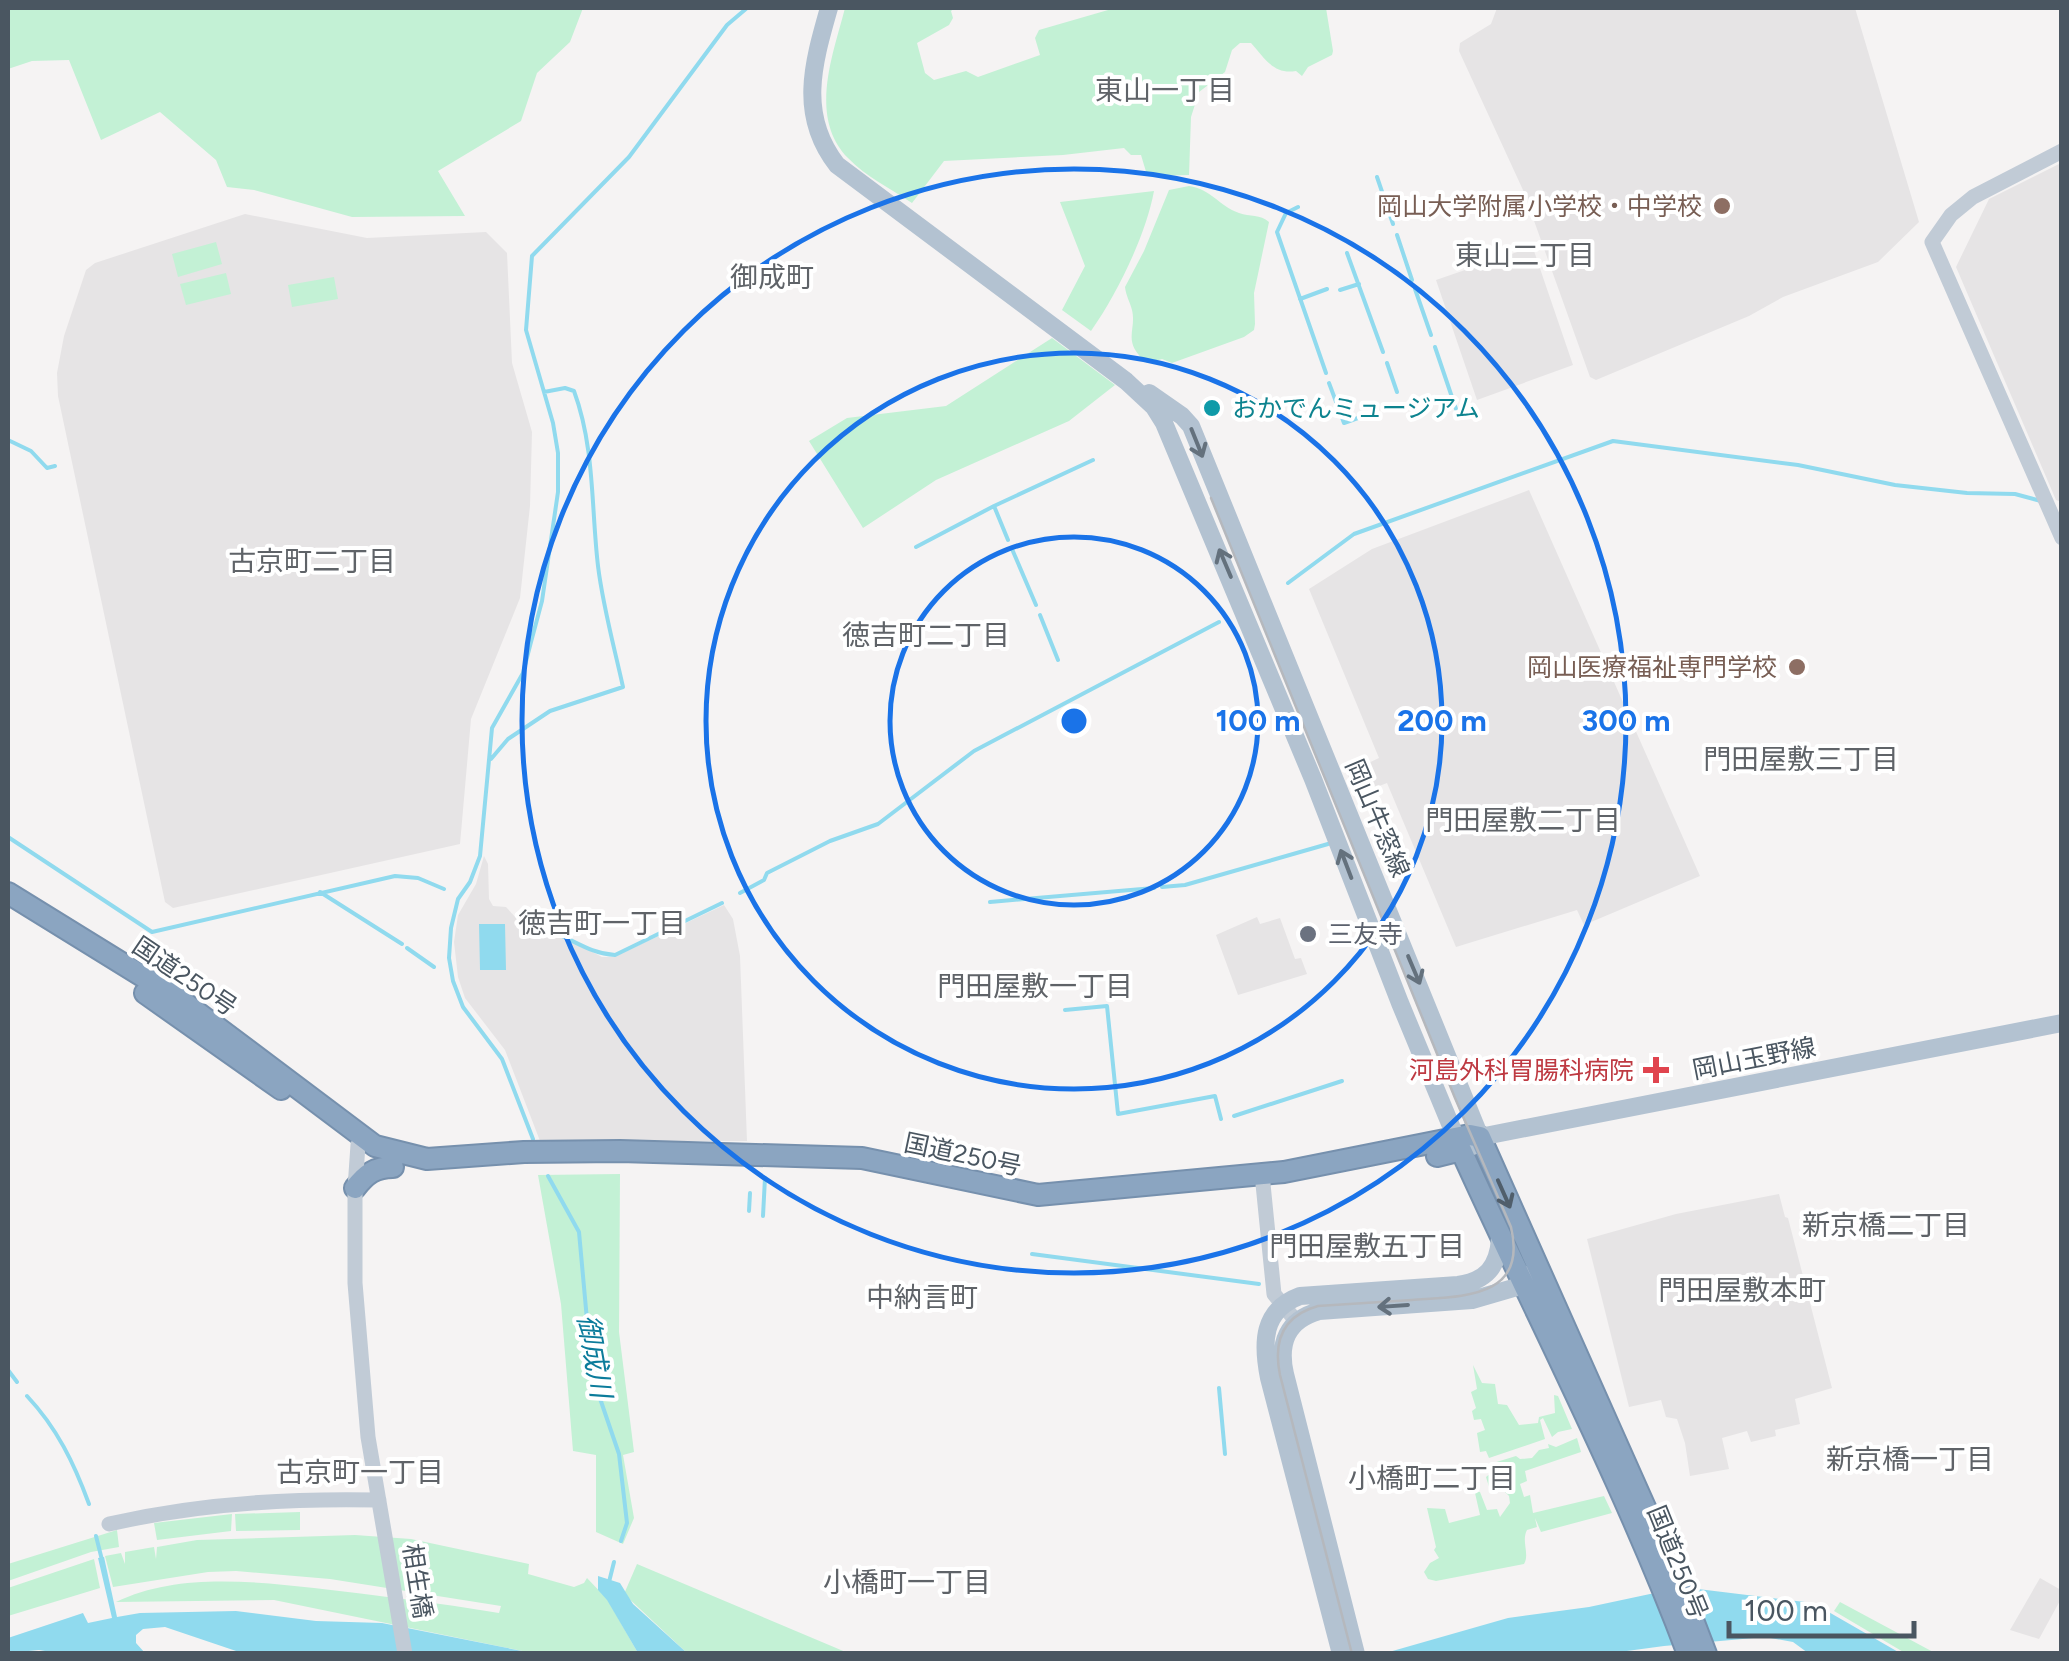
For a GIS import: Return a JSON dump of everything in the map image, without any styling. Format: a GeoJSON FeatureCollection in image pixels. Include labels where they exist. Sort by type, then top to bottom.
{"type":"FeatureCollection","features":[{"type":"Feature","properties":{"kind":"highway","name":"国道250号"},"geometry":{"type":"LineString","coordinates":[[8,893],[178,998],[360,1140],[374,1158],[393,1167],[426,1170],[625,1162],[824,1168],[861,1171],[1042,1207],[1262,1180],[1459,1144],[1470,1134],[1480,1137],[1520,1257],[1706,1654]]}},
{"type":"Feature","properties":{"kind":"highway","name":"国道250号"},"geometry":{"type":"LineString","coordinates":[[8,906],[168,1008],[360,1140],[427,1159],[620,1151],[862,1158],[1038,1195],[1262,1180]]}},
{"type":"Feature","properties":{"kind":"highway","name":"国道250号"},"geometry":{"type":"LineString","coordinates":[[1459,1144],[1500,1239],[1520,1257],[1524,1284],[1621,1471],[1688,1654]]}},
{"type":"Feature","properties":{"kind":"highway"},"geometry":{"type":"LineString","coordinates":[[355,1188],[369,1172],[393,1167]]}},
{"type":"Feature","properties":{"kind":"main road","name":"岡山牛窓線"},"geometry":{"type":"LineString","coordinates":[[829,8],[811,98],[818,135],[837,165],[1126,381],[1154,407],[1172,438],[1459,1144]]}},
{"type":"Feature","properties":{"kind":"main road","name":"岡山牛窓線"},"geometry":{"type":"LineString","coordinates":[[1126,381],[1175,410],[1191,426],[1480,1137]]}},
{"type":"Feature","properties":{"kind":"main road","name":"岡山玉野線"},"geometry":{"type":"LineString","coordinates":[[1480,1137],[2062,1023]]}},
{"type":"Feature","properties":{"kind":"main road"},"geometry":{"type":"LineString","coordinates":[[1490,1272],[1499,1253],[1500,1239]]}},
{"type":"Feature","properties":{"kind":"main road"},"geometry":{"type":"LineString","coordinates":[[1351,1653],[1266,1361],[1266,1331],[1281,1306],[1300,1296],[1466,1284],[1520,1257]]}},
{"type":"Feature","properties":{"kind":"main road"},"geometry":{"type":"LineString","coordinates":[[1351,1653],[1282,1362],[1283,1341],[1296,1321],[1319,1311],[1480,1299],[1524,1284]]}},
{"type":"Feature","properties":{"kind":"street"},"geometry":{"type":"LineString","coordinates":[[2062,151],[1973,197],[1951,216],[1932,242],[2062,538]]}},
{"type":"Feature","properties":{"kind":"street","name":"相生橋"},"geometry":{"type":"LineString","coordinates":[[360,1140],[355,1188],[355,1282],[368,1437],[405,1654]]}},
{"type":"Feature","properties":{"kind":"street"},"geometry":{"type":"LineString","coordinates":[[1262,1180],[1274,1294],[1296,1321]]}},
{"type":"Feature","properties":{"kind":"street"},"geometry":{"type":"LineString","coordinates":[[109,1524],[247,1505],[381,1508]]}},
{"type":"Feature","properties":{"kind":"shaded area","name":"岡山大学附属小学校・中学校"},"geometry":{"type":"Polygon","coordinates":[[[1497,8],[1855,8],[1919,222],[1878,262],[1783,297],[1749,316],[1596,380],[1590,377],[1523,190],[1459,51],[1460,43],[1491,24],[1497,8]]]}},
{"type":"Feature","properties":{"kind":"shaded area"},"geometry":{"type":"Polygon","coordinates":[[[2061,163],[2061,502],[2056,500],[1956,267],[1989,199],[2061,163]]]}},
{"type":"Feature","properties":{"kind":"shaded area"},"geometry":{"type":"Polygon","coordinates":[[[245,214],[367,238],[486,232],[507,253],[512,363],[532,432],[530,506],[520,598],[471,719],[460,844],[173,908],[165,902],[58,396],[57,373],[64,336],[86,270],[95,263],[245,214]]]}},
{"type":"Feature","properties":{"kind":"shaded area"},"geometry":{"type":"Polygon","coordinates":[[[1529,248],[1534,251],[1573,365],[1477,400],[1436,280],[1529,248]]]}},
{"type":"Feature","properties":{"kind":"shaded area"},"geometry":{"type":"Polygon","coordinates":[[[1529,490],[1700,876],[1584,925],[1577,910],[1456,947],[1387,783],[1356,795],[1347,773],[1379,758],[1309,589],[1372,549],[1529,490]]]}},
{"type":"Feature","properties":{"kind":"shaded area"},"geometry":{"type":"Polygon","coordinates":[[[484,856],[493,906],[506,907],[529,932],[556,933],[602,957],[614,957],[724,905],[733,919],[740,956],[747,1141],[540,1141],[505,1050],[465,998],[458,977],[454,942],[458,915],[476,884],[484,856]]]}},
{"type":"Feature","properties":{"kind":"shaded area"},"geometry":{"type":"Polygon","coordinates":[[[1257,917],[1260,924],[1280,918],[1295,959],[1301,958],[1307,974],[1238,995],[1216,935],[1257,917]]]}},
{"type":"Feature","properties":{"kind":"shaded area"},"geometry":{"type":"Polygon","coordinates":[[[1779,1194],[1832,1388],[1795,1399],[1800,1424],[1775,1430],[1776,1436],[1751,1442],[1747,1431],[1722,1438],[1729,1469],[1690,1476],[1677,1419],[1666,1417],[1661,1400],[1629,1407],[1587,1239],[1676,1214],[1779,1194]]]}},
{"type":"Feature","properties":{"kind":"shaded area"},"geometry":{"type":"Polygon","coordinates":[[[2040,1578],[2061,1590],[2062,1597],[2039,1639],[2010,1630],[2040,1578]]]}},
{"type":"Feature","properties":{"kind":"green space"},"geometry":{"type":"Polygon","coordinates":[[[8,8],[583,8],[570,42],[537,73],[521,121],[438,171],[465,216],[352,217],[254,190],[227,187],[216,160],[160,112],[101,140],[69,60],[32,61],[8,69],[8,8]]]}},
{"type":"Feature","properties":{"kind":"green space"},"geometry":{"type":"Polygon","coordinates":[[[845,8],[954,8],[949,25],[917,43],[925,73],[934,80],[966,71],[978,77],[1040,55],[1035,38],[1039,30],[1115,8],[1326,8],[1333,51],[1308,67],[1302,76],[1296,71],[1275,68],[1251,43],[1240,43],[1232,50],[1225,72],[1199,92],[1191,117],[1189,175],[1147,175],[1141,155],[1131,155],[1124,148],[944,161],[912,203],[855,165],[836,142],[829,124],[827,85],[845,8]]]}},
{"type":"Feature","properties":{"kind":"green space"},"geometry":{"type":"Polygon","coordinates":[[[1189,186],[1203,190],[1232,210],[1269,222],[1254,293],[1254,330],[1172,363],[1162,359],[1147,363],[1132,342],[1133,317],[1125,287],[1169,190],[1189,186]]]}},
{"type":"Feature","properties":{"kind":"green space"},"geometry":{"type":"Polygon","coordinates":[[[1154,191],[1129,264],[1091,331],[1062,310],[1085,266],[1060,202],[1154,191]]]}},
{"type":"Feature","properties":{"kind":"green space"},"geometry":{"type":"Polygon","coordinates":[[[216,242],[222,264],[178,277],[172,254],[216,242]]]}},
{"type":"Feature","properties":{"kind":"green space"},"geometry":{"type":"Polygon","coordinates":[[[226,273],[231,294],[186,305],[180,284],[226,273]]]}},
{"type":"Feature","properties":{"kind":"green space"},"geometry":{"type":"Polygon","coordinates":[[[334,277],[338,299],[292,307],[288,285],[334,277]]]}},
{"type":"Feature","properties":{"kind":"green space"},"geometry":{"type":"Polygon","coordinates":[[[1052,338],[1115,385],[1069,421],[936,480],[863,528],[809,441],[847,418],[946,406],[1052,338]]]}},
{"type":"Feature","properties":{"kind":"green space"},"geometry":{"type":"Polygon","coordinates":[[[620,1174],[619,1332],[634,1452],[623,1455],[634,1518],[623,1544],[596,1532],[596,1455],[573,1451],[561,1304],[538,1175],[620,1174]]]}},
{"type":"Feature","properties":{"kind":"green space"},"geometry":{"type":"Polygon","coordinates":[[[1473,1365],[1482,1383],[1495,1384],[1498,1404],[1507,1405],[1519,1425],[1538,1423],[1539,1417],[1555,1413],[1554,1395],[1558,1396],[1572,1429],[1552,1437],[1543,1418],[1540,1420],[1545,1439],[1489,1458],[1486,1451],[1480,1452],[1477,1433],[1485,1430],[1481,1419],[1474,1420],[1472,1411],[1476,1408],[1471,1392],[1477,1389],[1473,1365]]]}},
{"type":"Feature","properties":{"kind":"green space"},"geometry":{"type":"Polygon","coordinates":[[[1577,1438],[1581,1452],[1525,1471],[1527,1481],[1520,1484],[1524,1497],[1530,1495],[1533,1513],[1604,1496],[1612,1513],[1541,1532],[1535,1518],[1537,1527],[1525,1534],[1524,1564],[1436,1581],[1428,1579],[1424,1572],[1439,1558],[1427,1508],[1445,1509],[1449,1523],[1480,1515],[1475,1493],[1468,1491],[1480,1492],[1487,1510],[1497,1509],[1500,1517],[1510,1503],[1509,1496],[1501,1488],[1490,1490],[1486,1477],[1491,1473],[1490,1464],[1516,1456],[1532,1458],[1539,1450],[1549,1448],[1548,1444],[1556,1447],[1577,1438]]]}},
{"type":"Feature","properties":{"kind":"green space"},"geometry":{"type":"Polygon","coordinates":[[[300,1512],[300,1530],[236,1531],[235,1514],[300,1512]]]}},
{"type":"Feature","properties":{"kind":"green space"},"geometry":{"type":"Polygon","coordinates":[[[232,1514],[231,1531],[157,1540],[154,1523],[232,1514]]]}},
{"type":"Feature","properties":{"kind":"green space"},"geometry":{"type":"Polygon","coordinates":[[[117,1530],[119,1547],[91,1552],[8,1581],[8,1564],[117,1530]]]}},
{"type":"Feature","properties":{"kind":"green space"},"geometry":{"type":"Polygon","coordinates":[[[355,1535],[411,1539],[529,1564],[528,1574],[574,1587],[587,1578],[607,1599],[638,1653],[532,1653],[274,1600],[116,1602],[163,1587],[239,1582],[360,1593],[499,1613],[501,1606],[330,1579],[236,1571],[113,1587],[105,1556],[121,1553],[125,1564],[125,1552],[154,1547],[156,1559],[157,1547],[197,1540],[355,1535]]]}},
{"type":"Feature","properties":{"kind":"green space"},"geometry":{"type":"Polygon","coordinates":[[[94,1559],[100,1588],[8,1616],[8,1588],[94,1559]]]}},
{"type":"Feature","properties":{"kind":"green space"},"geometry":{"type":"Polygon","coordinates":[[[637,1564],[848,1653],[687,1653],[624,1594],[637,1564]]]}},
{"type":"Feature","properties":{"kind":"green space"},"geometry":{"type":"Polygon","coordinates":[[[1840,1602],[1935,1653],[1905,1653],[1834,1611],[1840,1602]]]}},
{"type":"Feature","properties":{"kind":"water"},"geometry":{"type":"Polygon","coordinates":[[[479,924],[505,924],[506,970],[480,970],[479,924]]]}},
{"type":"Feature","properties":{"kind":"water"},"geometry":{"type":"Polygon","coordinates":[[[104,1557],[117,1617],[236,1611],[316,1621],[382,1623],[532,1653],[242,1653],[165,1627],[143,1629],[136,1635],[136,1643],[145,1653],[8,1653],[8,1638],[83,1613],[88,1623],[112,1618],[98,1558],[104,1557]]]}},
{"type":"Feature","properties":{"kind":"water"},"geometry":{"type":"Polygon","coordinates":[[[598,1576],[620,1583],[633,1604],[687,1653],[638,1653],[598,1590],[598,1576]]]}},
{"type":"Feature","properties":{"kind":"water"},"geometry":{"type":"Polygon","coordinates":[[[1698,1589],[1813,1603],[1900,1653],[1808,1653],[1793,1642],[1765,1637],[1612,1653],[1382,1654],[1508,1618],[1698,1589]]]}},
{"type":"Feature","properties":{"kind":"waterway"},"geometry":{"type":"LineString","coordinates":[[533,1139],[502,1059],[463,1007],[449,958],[458,899],[480,856],[492,728],[523,673],[542,601],[558,492],[553,423],[526,330],[532,256],[629,157],[727,25],[747,8]]}},
{"type":"Feature","properties":{"kind":"waterway"},"geometry":{"type":"LineString","coordinates":[[1377,177],[1393,224]]}},
{"type":"Feature","properties":{"kind":"waterway"},"geometry":{"type":"LineString","coordinates":[[1298,207],[1286,213],[1277,232],[1326,373]]}},
{"type":"Feature","properties":{"kind":"waterway"},"geometry":{"type":"LineString","coordinates":[[1397,235],[1412,280]]}},
{"type":"Feature","properties":{"kind":"waterway"},"geometry":{"type":"LineString","coordinates":[[1347,253],[1383,352]]}},
{"type":"Feature","properties":{"kind":"waterway"},"geometry":{"type":"LineString","coordinates":[[1340,290],[1359,284]]}},
{"type":"Feature","properties":{"kind":"waterway"},"geometry":{"type":"LineString","coordinates":[[1300,299],[1327,289]]}},
{"type":"Feature","properties":{"kind":"waterway"},"geometry":{"type":"LineString","coordinates":[[1415,289],[1431,335]]}},
{"type":"Feature","properties":{"kind":"waterway"},"geometry":{"type":"LineString","coordinates":[[1435,347],[1456,409]]}},
{"type":"Feature","properties":{"kind":"waterway"},"geometry":{"type":"LineString","coordinates":[[1387,363],[1397,392]]}},
{"type":"Feature","properties":{"kind":"waterway"},"geometry":{"type":"LineString","coordinates":[[1329,383],[1344,423],[1369,414]]}},
{"type":"Feature","properties":{"kind":"waterway"},"geometry":{"type":"LineString","coordinates":[[491,759],[508,739],[550,711],[623,687],[600,581],[589,456],[581,412],[574,391],[565,388],[544,392]]}},
{"type":"Feature","properties":{"kind":"waterway"},"geometry":{"type":"LineString","coordinates":[[8,440],[31,451],[47,468],[55,466]]}},
{"type":"Feature","properties":{"kind":"waterway"},"geometry":{"type":"LineString","coordinates":[[1288,583],[1354,534],[1613,441],[1798,465],[1895,485],[2015,494],[2041,501]]}},
{"type":"Feature","properties":{"kind":"waterway"},"geometry":{"type":"LineString","coordinates":[[994,506],[1093,460]]}},
{"type":"Feature","properties":{"kind":"waterway"},"geometry":{"type":"LineString","coordinates":[[916,547],[994,506],[1008,540]]}},
{"type":"Feature","properties":{"kind":"waterway"},"geometry":{"type":"LineString","coordinates":[[1012,549],[1036,605]]}},
{"type":"Feature","properties":{"kind":"waterway"},"geometry":{"type":"LineString","coordinates":[[1040,615],[1058,660]]}},
{"type":"Feature","properties":{"kind":"waterway"},"geometry":{"type":"LineString","coordinates":[[740,893],[764,880],[767,873],[830,841],[878,824],[974,751],[1219,622]]}},
{"type":"Feature","properties":{"kind":"waterway"},"geometry":{"type":"LineString","coordinates":[[8,837],[152,932],[395,876],[418,878],[444,889]]}},
{"type":"Feature","properties":{"kind":"waterway"},"geometry":{"type":"LineString","coordinates":[[1162,887],[1185,885],[1328,844]]}},
{"type":"Feature","properties":{"kind":"waterway"},"geometry":{"type":"LineString","coordinates":[[990,902],[1154,888]]}},
{"type":"Feature","properties":{"kind":"waterway"},"geometry":{"type":"LineString","coordinates":[[320,892],[402,944]]}},
{"type":"Feature","properties":{"kind":"waterway"},"geometry":{"type":"LineString","coordinates":[[525,927],[550,931],[591,950],[615,955],[722,903]]}},
{"type":"Feature","properties":{"kind":"waterway"},"geometry":{"type":"LineString","coordinates":[[407,948],[434,967]]}},
{"type":"Feature","properties":{"kind":"waterway"},"geometry":{"type":"LineString","coordinates":[[1065,1010],[1107,1006],[1118,1114],[1215,1096],[1221,1119]]}},
{"type":"Feature","properties":{"kind":"waterway"},"geometry":{"type":"LineString","coordinates":[[1234,1116],[1342,1081]]}},
{"type":"Feature","properties":{"kind":"waterway","name":"御成川"},"geometry":{"type":"LineString","coordinates":[[548,1176],[579,1232],[592,1375],[619,1454],[627,1523],[621,1541]]}},
{"type":"Feature","properties":{"kind":"waterway"},"geometry":{"type":"LineString","coordinates":[[763,1216],[765,1178]]}},
{"type":"Feature","properties":{"kind":"waterway"},"geometry":{"type":"LineString","coordinates":[[749,1211],[750,1193]]}},
{"type":"Feature","properties":{"kind":"waterway"},"geometry":{"type":"LineString","coordinates":[[1032,1254],[1259,1284]]}},
{"type":"Feature","properties":{"kind":"waterway"},"geometry":{"type":"LineString","coordinates":[[8,1370],[17,1382]]}},
{"type":"Feature","properties":{"kind":"waterway"},"geometry":{"type":"LineString","coordinates":[[1219,1388],[1225,1454]]}},
{"type":"Feature","properties":{"kind":"waterway"},"geometry":{"type":"LineString","coordinates":[[27,1396],[64,1447],[89,1504]]}},
{"type":"Feature","properties":{"kind":"waterway"},"geometry":{"type":"LineString","coordinates":[[96,1536],[102,1560]]}},
{"type":"Feature","properties":{"kind":"waterway"},"geometry":{"type":"LineString","coordinates":[[609,1582],[614,1562]]}},
{"type":"Feature","properties":{"kind":"tram line"},"geometry":{"type":"LineString","coordinates":[[1211,498],[1511,1227],[1514,1251],[1510,1268],[1487,1289],[1451,1297],[1318,1306],[1296,1316],[1283,1331],[1278,1351],[1280,1375],[1352,1654]]}},
{"type":"Feature","properties":{"kind":"place","name":"岡山大学附属小学校・中学校"},"geometry":{"type":"Point","coordinates":[1722,206]}},
{"type":"Feature","properties":{"kind":"place","name":"おかでんミュージアム"},"geometry":{"type":"Point","coordinates":[1212,408]}},
{"type":"Feature","properties":{"kind":"place","name":"岡山医療福祉専門学校"},"geometry":{"type":"Point","coordinates":[1797,667]}},
{"type":"Feature","properties":{"kind":"place","name":"三友寺"},"geometry":{"type":"Point","coordinates":[1308,934]}},
{"type":"Feature","properties":{"kind":"place","name":"河島外科胃腸科病院"},"geometry":{"type":"Point","coordinates":[1656,1070]}},
{"type":"Feature","properties":{"kind":"district","name":"東山一丁目"},"geometry":{"type":"Point","coordinates":[1165,90]}},
{"type":"Feature","properties":{"kind":"district","name":"東山二丁目"},"geometry":{"type":"Point","coordinates":[1525,255]}},
{"type":"Feature","properties":{"kind":"district","name":"御成町"},"geometry":{"type":"Point","coordinates":[772,277]}},
{"type":"Feature","properties":{"kind":"district","name":"古京町二丁目"},"geometry":{"type":"Point","coordinates":[312,561]}},
{"type":"Feature","properties":{"kind":"district","name":"徳吉町二丁目"},"geometry":{"type":"Point","coordinates":[926,635]}},
{"type":"Feature","properties":{"kind":"district","name":"門田屋敷三丁目"},"geometry":{"type":"Point","coordinates":[1801,759]}},
{"type":"Feature","properties":{"kind":"district","name":"門田屋敷二丁目"},"geometry":{"type":"Point","coordinates":[1523,820]}},
{"type":"Feature","properties":{"kind":"district","name":"徳吉町一丁目"},"geometry":{"type":"Point","coordinates":[602,923]}},
{"type":"Feature","properties":{"kind":"district","name":"門田屋敷一丁目"},"geometry":{"type":"Point","coordinates":[1035,986]}},
{"type":"Feature","properties":{"kind":"district","name":"新京橋二丁目"},"geometry":{"type":"Point","coordinates":[1886,1225]}},
{"type":"Feature","properties":{"kind":"district","name":"門田屋敷五丁目"},"geometry":{"type":"Point","coordinates":[1367,1246]}},
{"type":"Feature","properties":{"kind":"district","name":"門田屋敷本町"},"geometry":{"type":"Point","coordinates":[1742,1290]}},
{"type":"Feature","properties":{"kind":"district","name":"中納言町"},"geometry":{"type":"Point","coordinates":[922,1297]}},
{"type":"Feature","properties":{"kind":"district","name":"新京橋一丁目"},"geometry":{"type":"Point","coordinates":[1910,1459]}},
{"type":"Feature","properties":{"kind":"district","name":"古京町一丁目"},"geometry":{"type":"Point","coordinates":[360,1472]}},
{"type":"Feature","properties":{"kind":"district","name":"小橋町二丁目"},"geometry":{"type":"Point","coordinates":[1432,1478]}},
{"type":"Feature","properties":{"kind":"district","name":"小橋町一丁目"},"geometry":{"type":"Point","coordinates":[907,1582]}}]}
